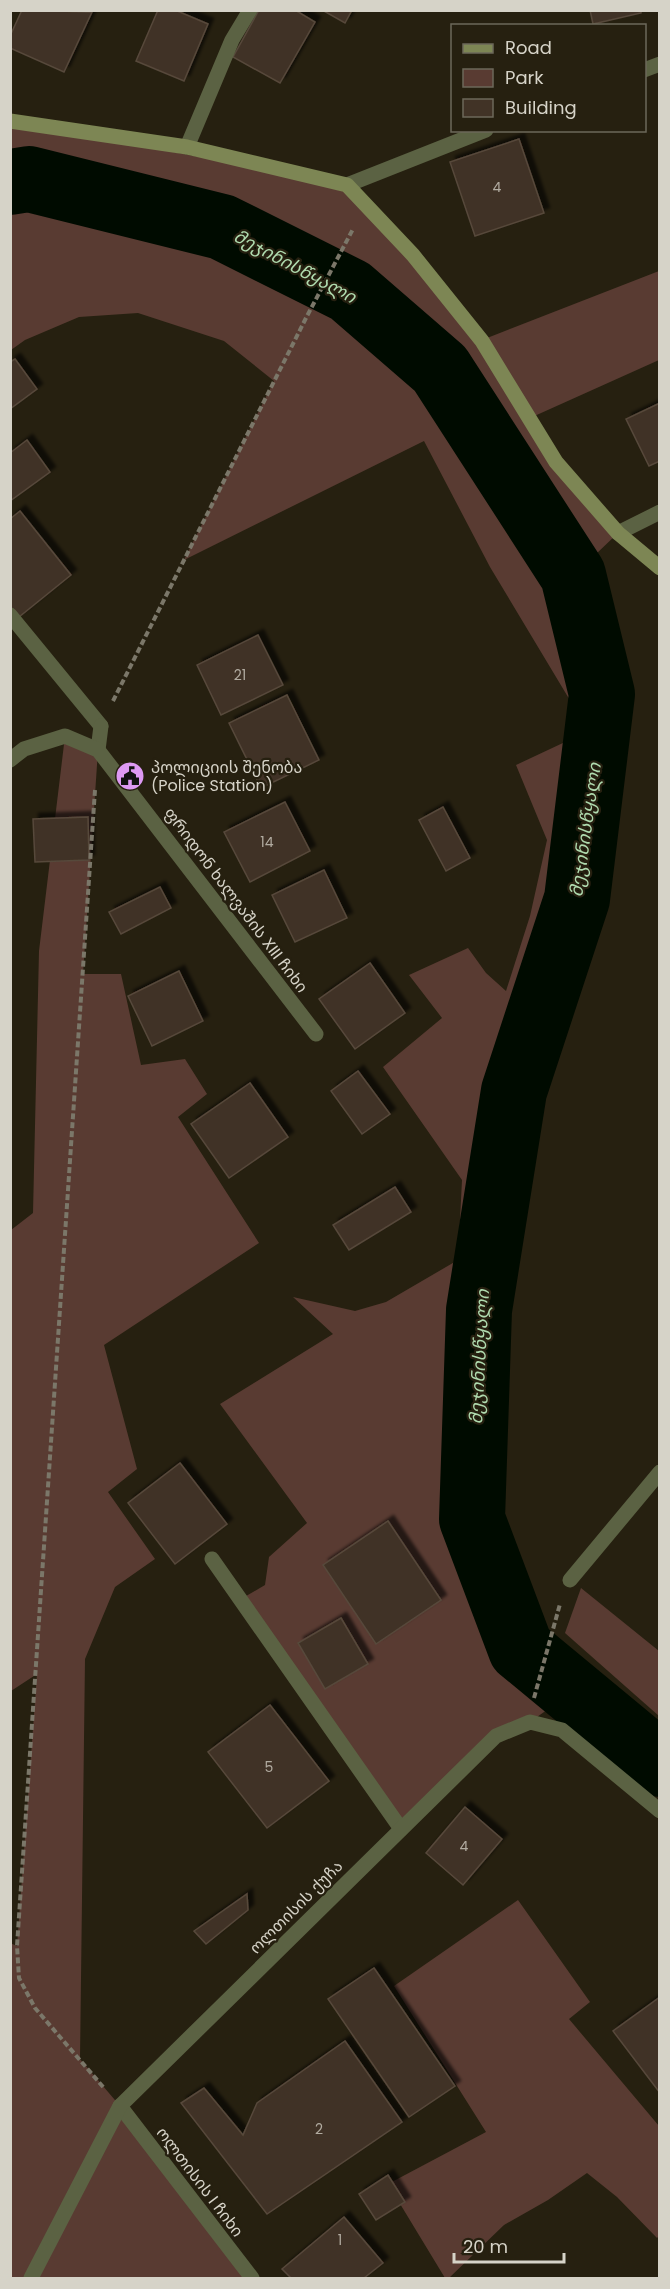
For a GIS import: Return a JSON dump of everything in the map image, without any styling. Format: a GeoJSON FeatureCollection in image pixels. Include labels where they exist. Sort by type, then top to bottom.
{"type":"FeatureCollection","features":[{"type":"Feature","properties":{"kind":"street"},"geometry":{"type":"LineString","coordinates":[[187,147],[232,40],[250,10]]}},
{"type":"Feature","properties":{"kind":"street"},"geometry":{"type":"LineString","coordinates":[[646,70],[660,64]]}},
{"type":"Feature","properties":{"kind":"street"},"geometry":{"type":"LineString","coordinates":[[10,121],[187,147],[346,184],[413,255],[482,340],[556,462],[618,533],[660,568]]}},
{"type":"Feature","properties":{"kind":"street"},"geometry":{"type":"LineString","coordinates":[[346,184],[481,132]]}},
{"type":"Feature","properties":{"kind":"street"},"geometry":{"type":"LineString","coordinates":[[618,533],[660,512]]}},
{"type":"Feature","properties":{"kind":"street"},"geometry":{"type":"LineString","coordinates":[[10,615],[100,726],[98,750]]}},
{"type":"Feature","properties":{"kind":"street","name":"ფრიდონ ხალვაშის XIII ჩიხი"},"geometry":{"type":"LineString","coordinates":[[10,760],[24,749],[65,736],[98,750],[316,1034]]}},
{"type":"Feature","properties":{"kind":"street"},"geometry":{"type":"LineString","coordinates":[[570,1580],[660,1472]]}},
{"type":"Feature","properties":{"kind":"street"},"geometry":{"type":"LineString","coordinates":[[212,1559],[401,1829]]}},
{"type":"Feature","properties":{"kind":"street","name":"ოლთისის ქუჩა"},"geometry":{"type":"LineString","coordinates":[[31,2278],[120,2106],[496,1736],[530,1722],[562,1730],[660,1812]]}},
{"type":"Feature","properties":{"kind":"street","name":"ოლთისის I ჩიხი"},"geometry":{"type":"LineString","coordinates":[[120,2106],[252,2278]]}},
{"type":"Feature","properties":{"kind":"path"},"geometry":{"type":"LineString","coordinates":[[100,726],[349,236]]}},
{"type":"Feature","properties":{"kind":"path"},"geometry":{"type":"LineString","coordinates":[[98,750],[17,1946],[19,1978],[35,2008],[120,2106]]}},
{"type":"Feature","properties":{"kind":"path"},"geometry":{"type":"LineString","coordinates":[[534,1693],[557,1612]]}},
{"type":"Feature","properties":{"kind":"green space"},"geometry":{"type":"Polygon","coordinates":[[[10,121],[347,185],[482,340],[659,271],[659,360],[530,418],[618,533],[573,576],[602,694],[577,899],[514,1091],[479,1310],[472,1519],[521,1649],[572,1692],[530,1722],[496,1736],[401,1829],[241,1599],[265,1585],[269,1557],[307,1523],[220,1404],[333,1334],[293,1297],[355,1311],[386,1302],[458,1260],[462,1180],[383,1067],[442,1018],[409,975],[468,948],[486,973],[506,991],[530,916],[547,840],[516,765],[565,742],[571,702],[490,567],[424,441],[184,560],[274,381],[224,341],[138,313],[79,317],[25,340],[11,350],[10,121]]]}},
{"type":"Feature","properties":{"kind":"green space"},"geometry":{"type":"Polygon","coordinates":[[[65,736],[98,750],[83,974],[121,974],[141,1065],[185,1059],[207,1094],[178,1117],[259,1243],[104,1345],[137,1469],[108,1492],[155,1559],[115,1587],[85,1659],[80,2059],[120,2106],[252,2278],[11,2278],[10,1943],[17,1946],[37,1674],[11,1691],[11,1230],[33,1213],[39,951],[65,736]]]}},
{"type":"Feature","properties":{"kind":"green space"},"geometry":{"type":"Polygon","coordinates":[[[581,1588],[659,1651],[659,1716],[565,1633],[581,1588]]]}},
{"type":"Feature","properties":{"kind":"green space"},"geometry":{"type":"Polygon","coordinates":[[[518,1900],[590,2002],[569,2019],[659,2126],[659,2236],[657,2238],[617,2197],[587,2173],[548,2200],[504,2225],[449,2278],[445,2278],[388,2184],[486,2132],[394,1986],[518,1900]]]}},
{"type":"Feature","properties":{"kind":"building"},"geometry":{"type":"Polygon","coordinates":[[[22,10],[92,12],[64,72],[10,48],[10,36],[22,10]]]}},
{"type":"Feature","properties":{"kind":"building"},"geometry":{"type":"Polygon","coordinates":[[[158,10],[175,10],[208,24],[184,81],[136,61],[158,10]]]}},
{"type":"Feature","properties":{"kind":"building"},"geometry":{"type":"Polygon","coordinates":[[[259,10],[295,10],[315,22],[280,83],[233,57],[259,10]]]}},
{"type":"Feature","properties":{"kind":"building"},"geometry":{"type":"Polygon","coordinates":[[[322,10],[352,10],[345,23],[322,10]]]}},
{"type":"Feature","properties":{"kind":"building"},"geometry":{"type":"Polygon","coordinates":[[[590,10],[641,10],[641,13],[593,24],[590,10]]]}},
{"type":"Feature","properties":{"kind":"building"},"geometry":{"type":"Polygon","coordinates":[[[519,139],[544,213],[475,236],[450,162],[519,139]]]}},
{"type":"Feature","properties":{"kind":"building"},"geometry":{"type":"Polygon","coordinates":[[[15,359],[37,389],[10,409],[10,362],[15,359]]]}},
{"type":"Feature","properties":{"kind":"building"},"geometry":{"type":"Polygon","coordinates":[[[660,403],[660,461],[649,466],[626,419],[660,403]]]}},
{"type":"Feature","properties":{"kind":"building"},"geometry":{"type":"Polygon","coordinates":[[[27,440],[50,472],[10,501],[10,453],[27,440]]]}},
{"type":"Feature","properties":{"kind":"building"},"geometry":{"type":"Polygon","coordinates":[[[20,511],[71,575],[19,617],[10,606],[10,519],[20,511]]]}},
{"type":"Feature","properties":{"kind":"building"},"geometry":{"type":"Polygon","coordinates":[[[258,635],[283,685],[221,715],[197,665],[258,635]]]}},
{"type":"Feature","properties":{"kind":"building"},"geometry":{"type":"Polygon","coordinates":[[[287,695],[319,760],[261,788],[229,723],[287,695]]]}},
{"type":"Feature","properties":{"kind":"building"},"geometry":{"type":"Polygon","coordinates":[[[285,802],[310,851],[250,882],[224,832],[285,802]]]}},
{"type":"Feature","properties":{"kind":"building"},"geometry":{"type":"Polygon","coordinates":[[[443,807],[470,858],[446,871],[419,820],[443,807]]]}},
{"type":"Feature","properties":{"kind":"building"},"geometry":{"type":"Polygon","coordinates":[[[88,817],[89,860],[35,862],[33,819],[88,817]]]}},
{"type":"Feature","properties":{"kind":"building"},"geometry":{"type":"Polygon","coordinates":[[[324,870],[347,918],[295,942],[272,895],[324,870]]]}},
{"type":"Feature","properties":{"kind":"building"},"geometry":{"type":"Polygon","coordinates":[[[160,887],[171,908],[121,934],[109,912],[160,887]]]}},
{"type":"Feature","properties":{"kind":"building"},"geometry":{"type":"Polygon","coordinates":[[[370,963],[405,1013],[355,1049],[319,999],[370,963]]]}},
{"type":"Feature","properties":{"kind":"building"},"geometry":{"type":"Polygon","coordinates":[[[179,971],[203,1021],[152,1046],[128,996],[179,971]]]}},
{"type":"Feature","properties":{"kind":"building"},"geometry":{"type":"Polygon","coordinates":[[[358,1071],[390,1114],[362,1134],[331,1091],[358,1071]]]}},
{"type":"Feature","properties":{"kind":"building"},"geometry":{"type":"Polygon","coordinates":[[[250,1083],[288,1137],[229,1178],[191,1124],[250,1083]]]}},
{"type":"Feature","properties":{"kind":"building"},"geometry":{"type":"Polygon","coordinates":[[[395,1187],[411,1212],[349,1250],[333,1225],[395,1187]]]}},
{"type":"Feature","properties":{"kind":"building"},"geometry":{"type":"Polygon","coordinates":[[[180,1463],[227,1524],[175,1564],[128,1503],[180,1463]]]}},
{"type":"Feature","properties":{"kind":"building"},"geometry":{"type":"Polygon","coordinates":[[[388,1521],[441,1600],[376,1644],[323,1565],[388,1521]]]}},
{"type":"Feature","properties":{"kind":"building"},"geometry":{"type":"Polygon","coordinates":[[[341,1618],[368,1664],[325,1689],[298,1643],[341,1618]]]}},
{"type":"Feature","properties":{"kind":"building"},"geometry":{"type":"Polygon","coordinates":[[[270,1705],[329,1781],[267,1828],[208,1752],[270,1705]]]}},
{"type":"Feature","properties":{"kind":"building"},"geometry":{"type":"Polygon","coordinates":[[[465,1807],[502,1839],[463,1885],[426,1853],[465,1807]]]}},
{"type":"Feature","properties":{"kind":"building"},"geometry":{"type":"Polygon","coordinates":[[[247,1894],[248,1910],[206,1944],[194,1931],[247,1894]]]}},
{"type":"Feature","properties":{"kind":"building"},"geometry":{"type":"Polygon","coordinates":[[[374,1968],[455,2086],[409,2117],[328,1999],[374,1968]]]}},
{"type":"Feature","properties":{"kind":"building"},"geometry":{"type":"Polygon","coordinates":[[[660,1997],[660,2093],[613,2031],[660,1997]]]}},
{"type":"Feature","properties":{"kind":"building"},"geometry":{"type":"Polygon","coordinates":[[[345,2041],[402,2122],[267,2214],[181,2103],[204,2088],[243,2135],[257,2103],[345,2041]]]}},
{"type":"Feature","properties":{"kind":"building"},"geometry":{"type":"Polygon","coordinates":[[[388,2175],[405,2202],[376,2220],[359,2194],[388,2175]]]}},
{"type":"Feature","properties":{"kind":"building"},"geometry":{"type":"Polygon","coordinates":[[[344,2217],[383,2263],[364,2278],[291,2278],[282,2269],[344,2217]]]}},
{"type":"Feature","properties":{"kind":"waterway","name":"მეჯინისწყალი"},"geometry":{"type":"LineString","coordinates":[[10,182],[29,179],[222,227],[350,291],[440,369],[573,575],[602,694],[577,899],[514,1091],[479,1310],[472,1519],[521,1649],[660,1764]]}},
{"type":"Feature","properties":{"kind":"place","name":"პოლიციის შენობა (Police Station)"},"geometry":{"type":"Point","coordinates":[130,776]}}]}
